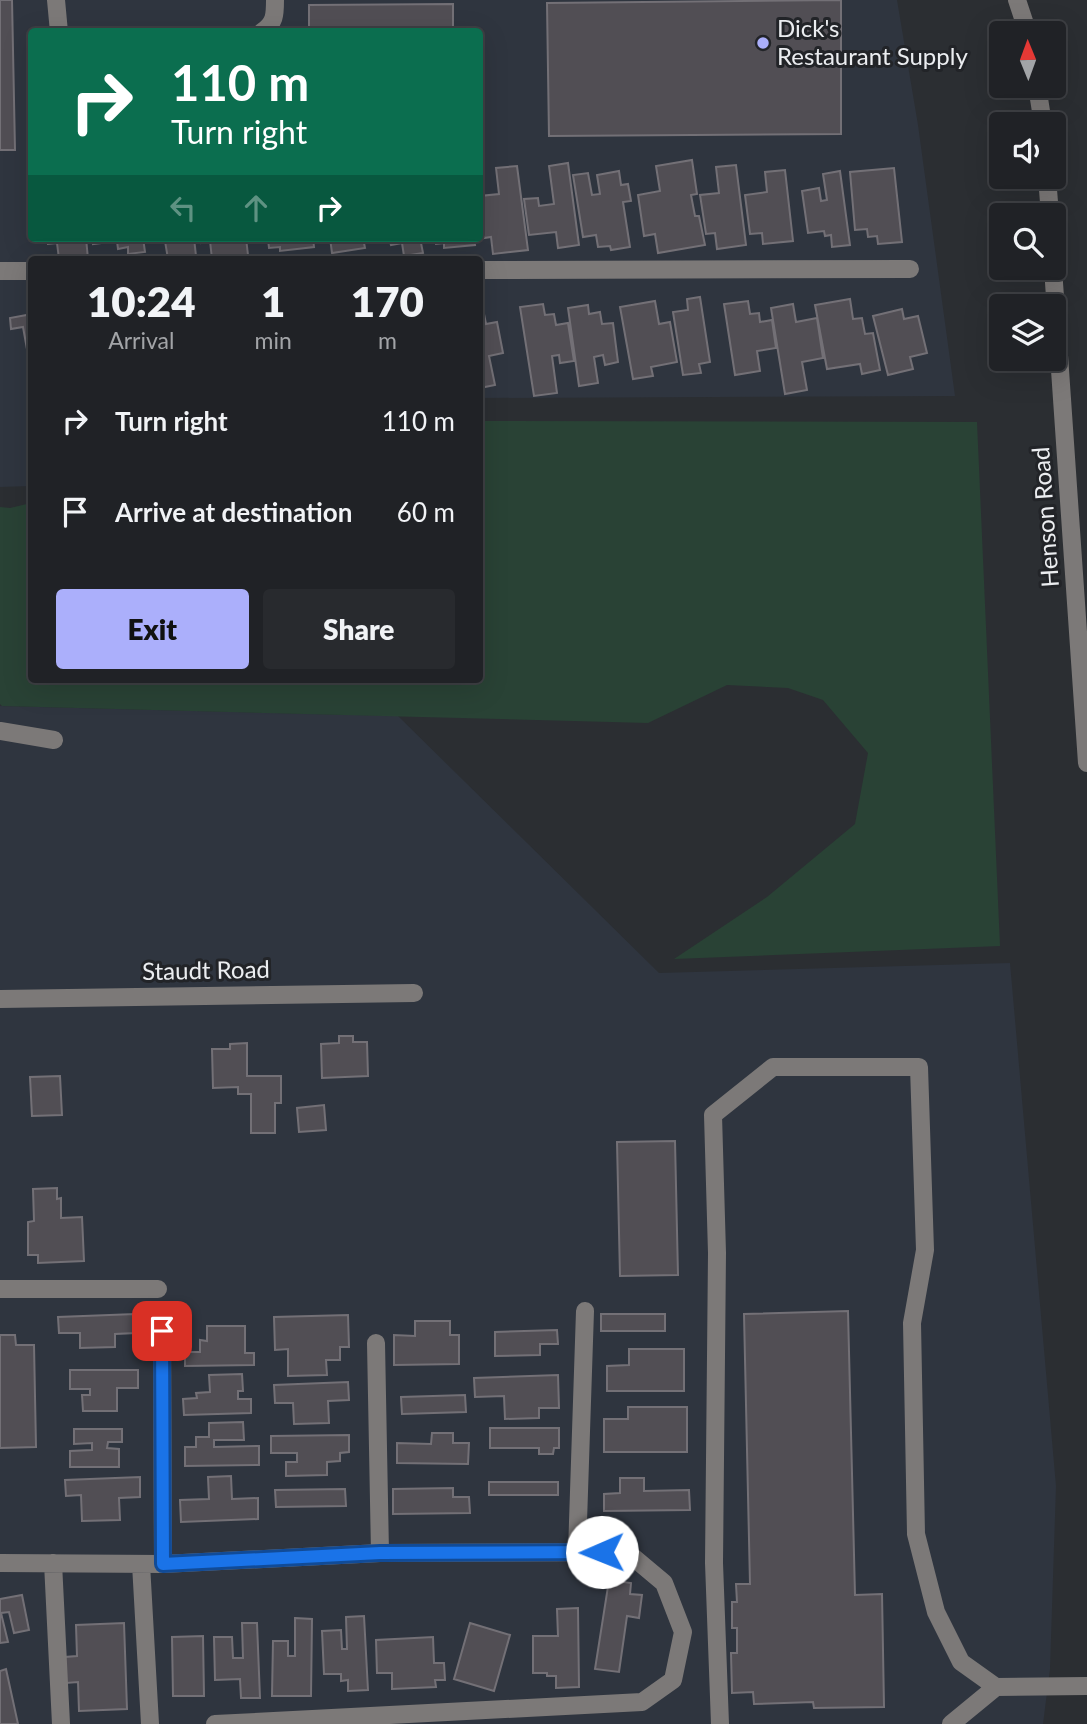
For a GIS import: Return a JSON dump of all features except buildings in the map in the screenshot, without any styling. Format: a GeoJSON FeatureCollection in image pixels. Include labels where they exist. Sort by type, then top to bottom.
{"type":"FeatureCollection","features":[{"type":"Feature","properties":{"kind":"street"},"geometry":{"type":"LineString","coordinates":[[56,0],[59,28]]}},
{"type":"Feature","properties":{"kind":"street"},"geometry":{"type":"LineString","coordinates":[[1017,0],[1024,21]]}},
{"type":"Feature","properties":{"kind":"street"},"geometry":{"type":"LineString","coordinates":[[483,270],[910,269]]}},
{"type":"Feature","properties":{"kind":"street"},"geometry":{"type":"LineString","coordinates":[[0,271],[28,271]]}},
{"type":"Feature","properties":{"kind":"street","name":"Henson Road"},"geometry":{"type":"LineString","coordinates":[[1055,280],[1087,763]]}},
{"type":"Feature","properties":{"kind":"street"},"geometry":{"type":"LineString","coordinates":[[0,731],[54,740]]}},
{"type":"Feature","properties":{"kind":"street","name":"Staudt Road"},"geometry":{"type":"LineString","coordinates":[[0,999],[414,993]]}},
{"type":"Feature","properties":{"kind":"street"},"geometry":{"type":"LineString","coordinates":[[720,1724],[714,1563],[718,1253],[713,1115],[773,1068],[919,1067],[925,1250],[912,1323],[915,1534],[936,1612],[961,1662],[996,1687],[1087,1686]]}},
{"type":"Feature","properties":{"kind":"street"},"geometry":{"type":"LineString","coordinates":[[0,1289],[158,1289]]}},
{"type":"Feature","properties":{"kind":"street"},"geometry":{"type":"LineString","coordinates":[[577,1552],[584,1311]]}},
{"type":"Feature","properties":{"kind":"street"},"geometry":{"type":"LineString","coordinates":[[162,1331],[163,1564]]}},
{"type":"Feature","properties":{"kind":"street"},"geometry":{"type":"LineString","coordinates":[[376,1343],[380,1553]]}},
{"type":"Feature","properties":{"kind":"street"},"geometry":{"type":"LineString","coordinates":[[0,1563],[163,1564],[380,1553],[627,1552],[664,1583],[683,1632],[673,1680],[642,1702],[215,1724]]}},
{"type":"Feature","properties":{"kind":"street"},"geometry":{"type":"LineString","coordinates":[[53,1563],[61,1724]]}},
{"type":"Feature","properties":{"kind":"street"},"geometry":{"type":"LineString","coordinates":[[141,1564],[150,1724]]}},
{"type":"Feature","properties":{"kind":"street"},"geometry":{"type":"LineString","coordinates":[[951,1724],[996,1687]]}},
{"type":"Feature","properties":{"kind":"shaded area"},"geometry":{"type":"Polygon","coordinates":[[[0,0],[897,0],[918,125],[955,396],[483,398],[483,256],[28,256],[28,486],[0,487],[0,0]]]}},
{"type":"Feature","properties":{"kind":"shaded area"},"geometry":{"type":"Polygon","coordinates":[[[0,706],[398,716],[659,973],[1010,963],[1056,1486],[1050,1669],[1043,1724],[0,1724],[0,706]]]}},
{"type":"Feature","properties":{"kind":"green space"},"geometry":{"type":"Polygon","coordinates":[[[483,421],[977,422],[1000,946],[674,959],[767,897],[855,824],[868,753],[823,700],[788,688],[727,685],[648,723],[2,706],[0,507],[10,508],[28,504],[28,683],[483,683],[483,421]]]}},
{"type":"Feature","properties":{"kind":"place","name":"Dick's Restaurant Supply"},"geometry":{"type":"Point","coordinates":[763,43]}},
{"type":"Feature","properties":{"kind":"route"},"geometry":{"type":"LineString","coordinates":[[162,1331],[163,1564],[380,1553],[602,1552]]}}]}
